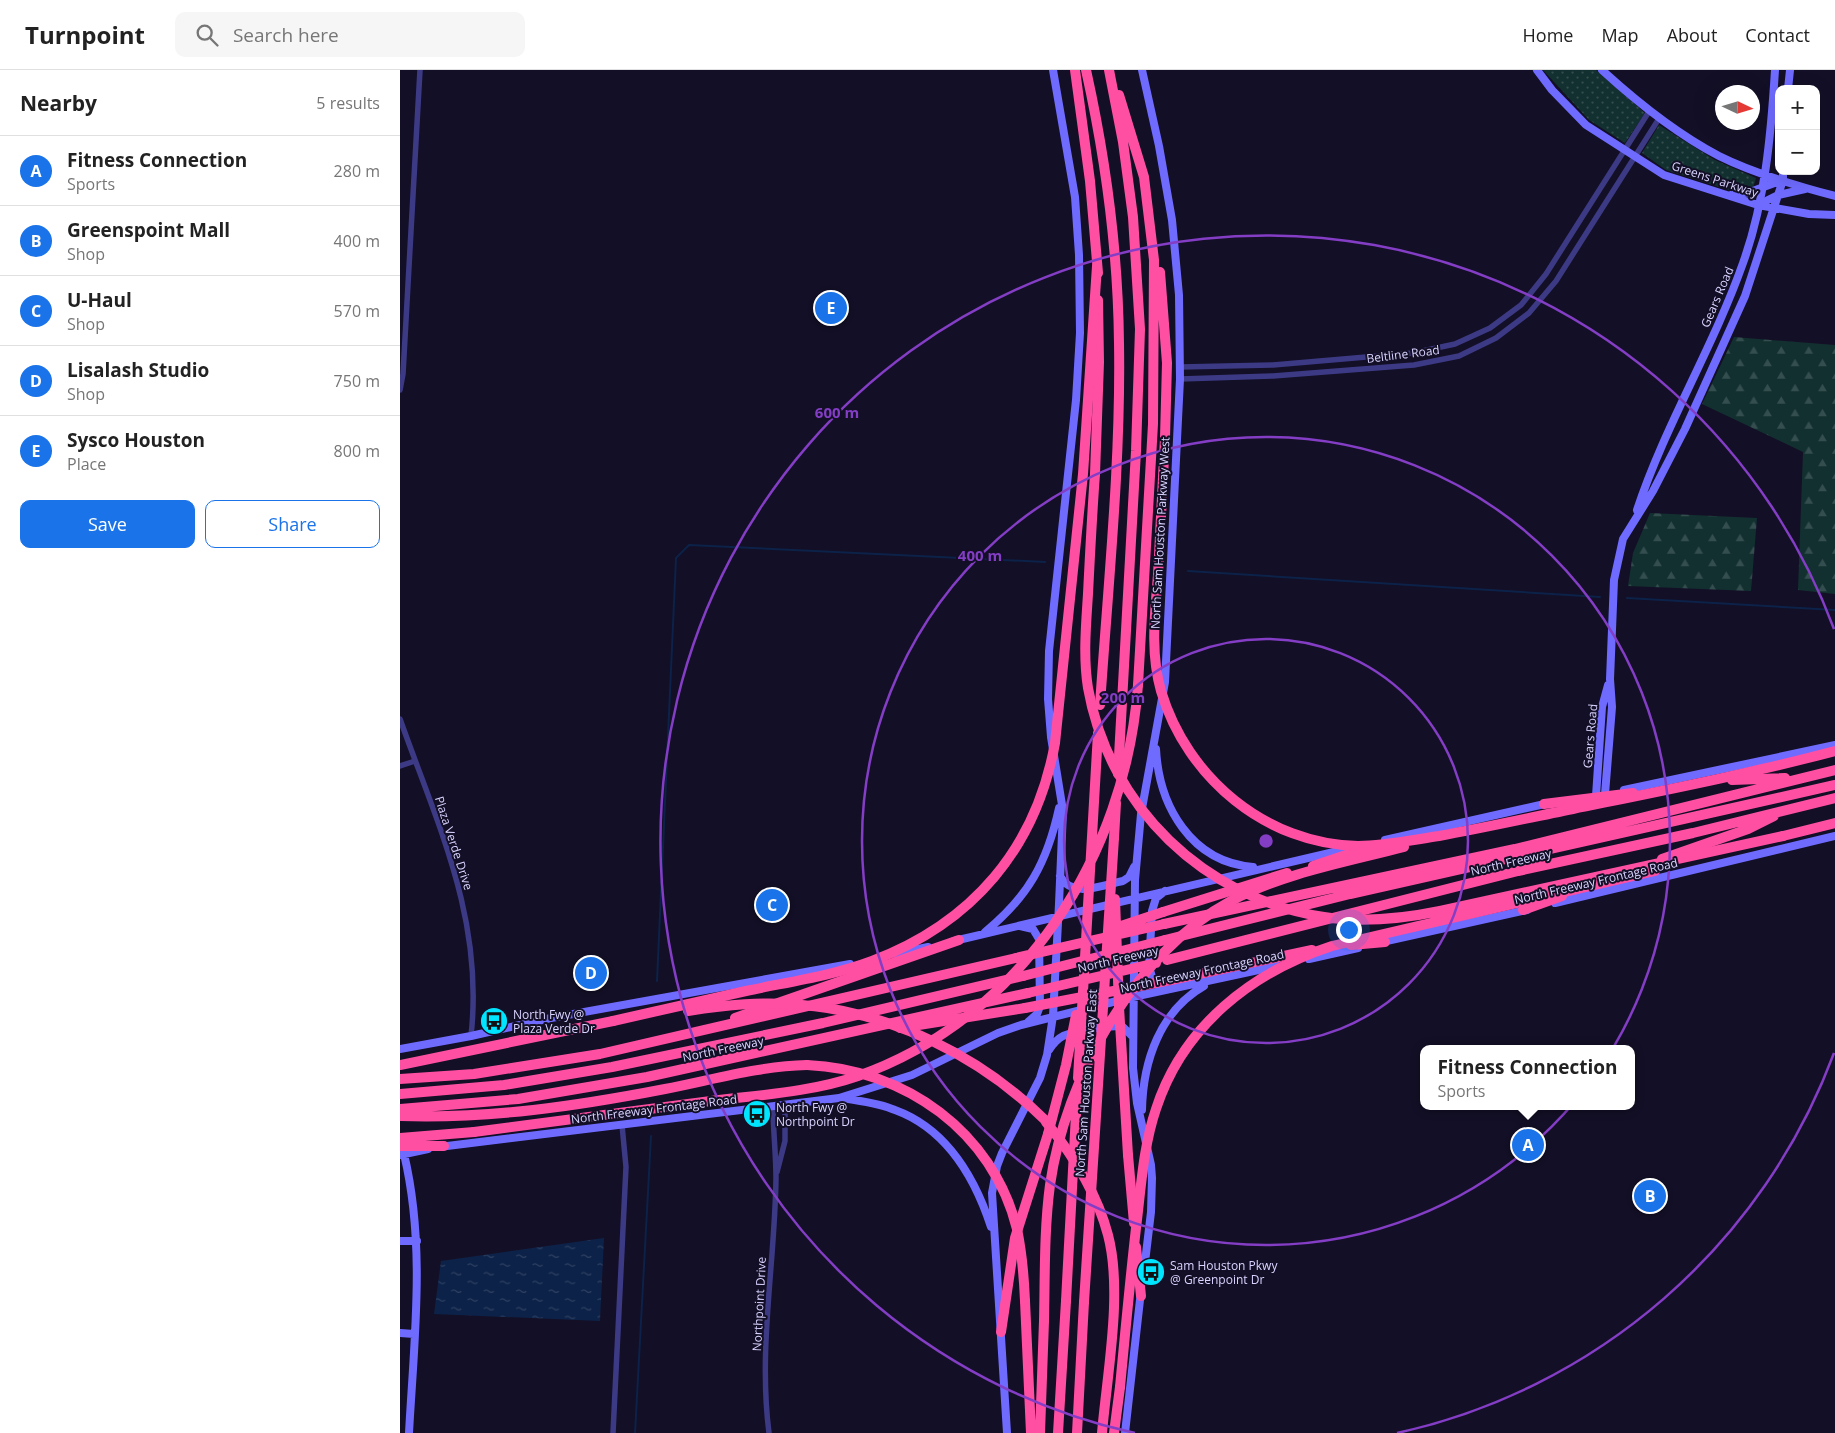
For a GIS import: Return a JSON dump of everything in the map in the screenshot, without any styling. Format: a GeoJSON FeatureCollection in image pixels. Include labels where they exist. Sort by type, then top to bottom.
{"type":"FeatureCollection","features":[{"type":"Feature","properties":{"kind":"highway"},"geometry":{"type":"LineString","coordinates":[[1075,70],[1092,198],[1097,266],[1099,362],[1086,631],[1088,687],[1102,738],[1117,772],[1146,816],[1179,851],[1226,883],[1271,903],[1324,917],[1373,920],[1440,911],[1783,836]]}},
{"type":"Feature","properties":{"kind":"highway","name":"North Sam Houston Parkway East"},"geometry":{"type":"LineString","coordinates":[[1058,1433],[1116,448],[1119,335],[1110,202],[1086,70]]}},
{"type":"Feature","properties":{"kind":"highway"},"geometry":{"type":"LineString","coordinates":[[1110,70],[1132,132],[1144,177],[1163,295],[1167,385],[1154,650],[1161,690],[1175,726],[1192,756],[1219,788],[1252,814],[1289,832],[1331,843],[1360,846],[1386,844],[1466,831],[1763,770],[1835,752]]}},
{"type":"Feature","properties":{"kind":"highway","name":"North Sam Houston Parkway East"},"geometry":{"type":"LineString","coordinates":[[1077,1433],[1122,704],[1136,450],[1140,329],[1133,217],[1123,142],[1110,70]]}},
{"type":"Feature","properties":{"kind":"highway"},"geometry":{"type":"LineString","coordinates":[[400,1138],[474,1132],[787,1091],[856,1076],[907,1054],[956,1024],[995,991],[1046,934],[1076,890],[1104,835],[1122,784],[1134,727],[1152,424],[1155,296],[1151,222]]}},
{"type":"Feature","properties":{"kind":"highway"},"geometry":{"type":"LineString","coordinates":[[400,1065],[823,975],[872,961],[908,946],[952,918],[987,886],[1015,850],[1039,804],[1049,775],[1055,743],[1083,474],[1097,266]]}},
{"type":"Feature","properties":{"kind":"highway","name":"North Freeway"},"geometry":{"type":"LineString","coordinates":[[400,1079],[474,1074],[538,1065],[678,1037],[1064,946],[1515,849],[1835,770]]}},
{"type":"Feature","properties":{"kind":"highway"},"geometry":{"type":"LineString","coordinates":[[1544,804],[1746,778],[1801,778]]}},
{"type":"Feature","properties":{"kind":"highway","name":"North Freeway"},"geometry":{"type":"LineString","coordinates":[[400,1094],[504,1085],[602,1069],[823,1023],[1023,976],[1350,894],[1835,785]]}},
{"type":"Feature","properties":{"kind":"highway","name":"North Freeway"},"geometry":{"type":"LineString","coordinates":[[400,1110],[484,1103],[656,1076],[1028,993],[1167,960],[1518,871],[1693,833],[1792,807],[1835,798]]}},
{"type":"Feature","properties":{"kind":"highway"},"geometry":{"type":"LineString","coordinates":[[1523,910],[1748,829],[1792,807]]}},
{"type":"Feature","properties":{"kind":"highway"},"geometry":{"type":"LineString","coordinates":[[1114,1433],[1143,1170],[1156,1108],[1180,1058],[1199,1033],[1233,997],[1254,981],[1288,962],[1332,946],[1618,881],[1835,823]]}},
{"type":"Feature","properties":{"kind":"highway"},"geometry":{"type":"LineString","coordinates":[[1040,1433],[1048,1200],[1062,1129],[1084,1070],[1122,1003],[1143,977],[1179,940],[1206,918],[1255,890],[1322,869],[1466,831]]}},
{"type":"Feature","properties":{"kind":"highway"},"geometry":{"type":"LineString","coordinates":[[1064,946],[1163,912],[1402,836]]}},
{"type":"Feature","properties":{"kind":"highway"},"geometry":{"type":"LineString","coordinates":[[1114,838],[1119,1007],[1128,1155],[1141,1296]]}},
{"type":"Feature","properties":{"kind":"highway"},"geometry":{"type":"LineString","coordinates":[[678,1037],[864,975],[958,940]]}},
{"type":"Feature","properties":{"kind":"highway"},"geometry":{"type":"LineString","coordinates":[[834,1037],[954,1021],[1025,1008],[1171,980],[1320,948],[1385,942]]}},
{"type":"Feature","properties":{"kind":"highway"},"geometry":{"type":"LineString","coordinates":[[1001,1332],[1015,1238],[1048,1134],[1066,1065],[1086,947]]}},
{"type":"Feature","properties":{"kind":"highway"},"geometry":{"type":"LineString","coordinates":[[613,1021],[749,1004],[802,1005],[854,1013],[906,1030],[959,1055],[1006,1086],[1045,1120],[1066,1147],[1085,1180],[1102,1216],[1110,1242],[1113,1269],[1113,1304],[1102,1433]]}},
{"type":"Feature","properties":{"kind":"highway"},"geometry":{"type":"LineString","coordinates":[[400,1116],[480,1115],[536,1110],[644,1093],[765,1069],[807,1065],[847,1069],[894,1084],[923,1099],[963,1134],[996,1177],[1011,1212],[1021,1249],[1031,1433]]}},
{"type":"Feature","properties":{"kind":"highway"},"geometry":{"type":"LineString","coordinates":[[401,1152],[444,1146]]}},
{"type":"Feature","properties":{"kind":"main road"},"geometry":{"type":"LineString","coordinates":[[1007,1433],[992,1193],[997,1166],[1006,1142],[1040,1078],[1053,1016],[1062,796],[1051,736],[1048,699],[1049,651],[1076,400],[1080,332],[1079,255],[1075,197],[1053,70]]}},
{"type":"Feature","properties":{"kind":"main road","name":"North Sam Houston Parkway West"},"geometry":{"type":"LineString","coordinates":[[1133,997],[1135,863],[1141,814],[1165,682],[1180,379],[1178,295],[1172,220],[1159,146],[1142,70]]}},
{"type":"Feature","properties":{"kind":"main road","name":"Greens Parkway"},"geometry":{"type":"LineString","coordinates":[[1537,70],[1552,90],[1586,125],[1664,174],[1758,205],[1809,214],[1835,215]]}},
{"type":"Feature","properties":{"kind":"main road","name":"Greens Parkway"},"geometry":{"type":"LineString","coordinates":[[1602,70],[1650,110],[1720,157],[1806,189],[1835,196]]}},
{"type":"Feature","properties":{"kind":"main road","name":"Gears Road"},"geometry":{"type":"LineString","coordinates":[[1634,520],[1648,478],[1744,262],[1758,205],[1770,141],[1775,70]]}},
{"type":"Feature","properties":{"kind":"main road"},"geometry":{"type":"LineString","coordinates":[[1788,85],[1790,70]]}},
{"type":"Feature","properties":{"kind":"main road","name":"Gears Road"},"geometry":{"type":"LineString","coordinates":[[1605,794],[1612,707],[1610,678],[1614,580],[1624,539],[1653,491],[1685,429],[1746,296],[1783,175]]}},
{"type":"Feature","properties":{"kind":"main road"},"geometry":{"type":"LineString","coordinates":[[1726,195],[1750,192],[1782,180]]}},
{"type":"Feature","properties":{"kind":"main road"},"geometry":{"type":"LineString","coordinates":[[1758,205],[1778,195],[1806,189]]}},
{"type":"Feature","properties":{"kind":"main road"},"geometry":{"type":"LineString","coordinates":[[1717,325],[1730,329]]}},
{"type":"Feature","properties":{"kind":"main road"},"geometry":{"type":"LineString","coordinates":[[1673,424],[1685,429]]}},
{"type":"Feature","properties":{"kind":"main road","name":"Gears Road"},"geometry":{"type":"LineString","coordinates":[[1596,796],[1602,707],[1610,678]]}},
{"type":"Feature","properties":{"kind":"main road"},"geometry":{"type":"LineString","coordinates":[[1155,738],[1161,787],[1174,815],[1184,830],[1195,842],[1216,858],[1239,866],[1265,867]]}},
{"type":"Feature","properties":{"kind":"main road"},"geometry":{"type":"LineString","coordinates":[[400,1049],[471,1036],[551,1018],[794,976],[958,940],[1134,897],[1544,804],[1596,796],[1835,744]]}},
{"type":"Feature","properties":{"kind":"main road"},"geometry":{"type":"LineString","coordinates":[[983,934],[1006,915],[1034,880],[1050,843],[1062,796]]}},
{"type":"Feature","properties":{"kind":"main road","name":"North Freeway Frontage Road"},"geometry":{"type":"LineString","coordinates":[[444,1146],[838,1098],[912,1075],[998,1033],[1053,1016],[1385,942],[1835,836]]}},
{"type":"Feature","properties":{"kind":"main road"},"geometry":{"type":"LineString","coordinates":[[1060,876],[1065,884],[1079,890],[1123,881],[1132,872],[1135,863]]}},
{"type":"Feature","properties":{"kind":"main road"},"geometry":{"type":"LineString","coordinates":[[1166,890],[1156,898],[1153,904],[1149,967],[1153,980],[1166,989],[1175,990]]}},
{"type":"Feature","properties":{"kind":"main road"},"geometry":{"type":"LineString","coordinates":[[1015,926],[1033,929],[1039,940],[1040,1006],[1034,1017],[1021,1025]]}},
{"type":"Feature","properties":{"kind":"main road"},"geometry":{"type":"LineString","coordinates":[[1142,1125],[1142,1093],[1148,1062],[1155,1042],[1165,1023],[1180,1004],[1211,982]]}},
{"type":"Feature","properties":{"kind":"main road"},"geometry":{"type":"LineString","coordinates":[[1125,1433],[1152,1195],[1152,1165],[1134,1081],[1133,997]]}},
{"type":"Feature","properties":{"kind":"main road"},"geometry":{"type":"LineString","coordinates":[[1046,1055],[1053,1045],[1065,1036],[1118,1025],[1129,1030],[1133,1036]]}},
{"type":"Feature","properties":{"kind":"main road"},"geometry":{"type":"LineString","coordinates":[[838,1098],[895,1110],[908,1116],[940,1138],[955,1155],[978,1190],[994,1238]]}},
{"type":"Feature","properties":{"kind":"main road"},"geometry":{"type":"LineString","coordinates":[[400,1427],[409,1430],[417,1241],[411,1184],[401,1152]]}},
{"type":"Feature","properties":{"kind":"main road"},"geometry":{"type":"LineString","coordinates":[[400,1241],[417,1241]]}},
{"type":"Feature","properties":{"kind":"main road"},"geometry":{"type":"LineString","coordinates":[[400,1333],[414,1334]]}},
{"type":"Feature","properties":{"kind":"street"},"geometry":{"type":"LineString","coordinates":[[400,390],[403,374],[420,70]]}},
{"type":"Feature","properties":{"kind":"street","name":"Beltline Road"},"geometry":{"type":"LineString","coordinates":[[1180,367],[1273,365],[1413,353],[1441,348],[1471,338],[1506,317],[1534,290],[1650,110]]}},
{"type":"Feature","properties":{"kind":"street","name":"Beltline Road"},"geometry":{"type":"LineString","coordinates":[[1180,379],[1274,376],[1414,365],[1436,362],[1476,349],[1514,326],[1543,298],[1660,117]]}},
{"type":"Feature","properties":{"kind":"street","name":"Plaza Verde Drive"},"geometry":{"type":"LineString","coordinates":[[400,719],[448,849],[461,893],[473,977],[471,1036]]}},
{"type":"Feature","properties":{"kind":"street"},"geometry":{"type":"LineString","coordinates":[[400,766],[415,761]]}},
{"type":"Feature","properties":{"kind":"street","name":"Northpoint Drive"},"geometry":{"type":"LineString","coordinates":[[776,1176],[785,1141],[785,1104]]}},
{"type":"Feature","properties":{"kind":"street","name":"Northpoint Drive"},"geometry":{"type":"LineString","coordinates":[[769,1433],[766,1403],[766,1362],[776,1176],[773,1142],[774,1106]]}},
{"type":"Feature","properties":{"kind":"street"},"geometry":{"type":"LineString","coordinates":[[612,1433],[626,1167],[622,1125]]}},
{"type":"Feature","properties":{"kind":"green space"},"geometry":{"type":"Polygon","coordinates":[[[1543,70],[1596,70],[1645,113],[1625,143],[1589,120],[1543,70]]]}},
{"type":"Feature","properties":{"kind":"green space"},"geometry":{"type":"Polygon","coordinates":[[[1659,125],[1715,160],[1756,178],[1753,188],[1732,191],[1666,170],[1642,153],[1659,125]]]}},
{"type":"Feature","properties":{"kind":"green space"},"geometry":{"type":"Polygon","coordinates":[[[1734,337],[1835,345],[1835,594],[1798,590],[1803,452],[1702,404],[1734,337]]]}},
{"type":"Feature","properties":{"kind":"green space"},"geometry":{"type":"Polygon","coordinates":[[[1650,513],[1757,518],[1751,591],[1628,586],[1633,553],[1650,513]]]}},
{"type":"Feature","properties":{"kind":"water"},"geometry":{"type":"Polygon","coordinates":[[[604,1238],[600,1321],[434,1314],[441,1261],[604,1238]]]}},
{"type":"Feature","properties":{"kind":"waterway"},"geometry":{"type":"LineString","coordinates":[[657,981],[676,558],[689,545],[1045,562]]}},
{"type":"Feature","properties":{"kind":"waterway"},"geometry":{"type":"LineString","coordinates":[[1188,571],[1600,597]]}},
{"type":"Feature","properties":{"kind":"waterway"},"geometry":{"type":"LineString","coordinates":[[1627,598],[1835,610]]}},
{"type":"Feature","properties":{"kind":"waterway"},"geometry":{"type":"LineString","coordinates":[[635,1433],[651,1136]]}},
{"type":"Feature","properties":{"kind":"place","name":"Sysco Houston"},"geometry":{"type":"Point","coordinates":[831,308]}},
{"type":"Feature","properties":{"kind":"place","name":"U-Haul"},"geometry":{"type":"Point","coordinates":[772,905]}},
{"type":"Feature","properties":{"kind":"place","name":"Lisalash Studio"},"geometry":{"type":"Point","coordinates":[591,973]}},
{"type":"Feature","properties":{"kind":"place","name":"North Fwy @ Plaza Verde Dr"},"geometry":{"type":"Point","coordinates":[494,1021]}},
{"type":"Feature","properties":{"kind":"place","name":"North Fwy @ Northpoint Dr"},"geometry":{"type":"Point","coordinates":[757,1114]}},
{"type":"Feature","properties":{"kind":"place","name":"Fitness Connection"},"geometry":{"type":"Point","coordinates":[1528,1145]}},
{"type":"Feature","properties":{"kind":"place","name":"Greenspoint Mall"},"geometry":{"type":"Point","coordinates":[1650,1196]}},
{"type":"Feature","properties":{"kind":"place","name":"Sam Houston Pkwy @ Greenpoint Dr"},"geometry":{"type":"Point","coordinates":[1151,1272]}}]}
